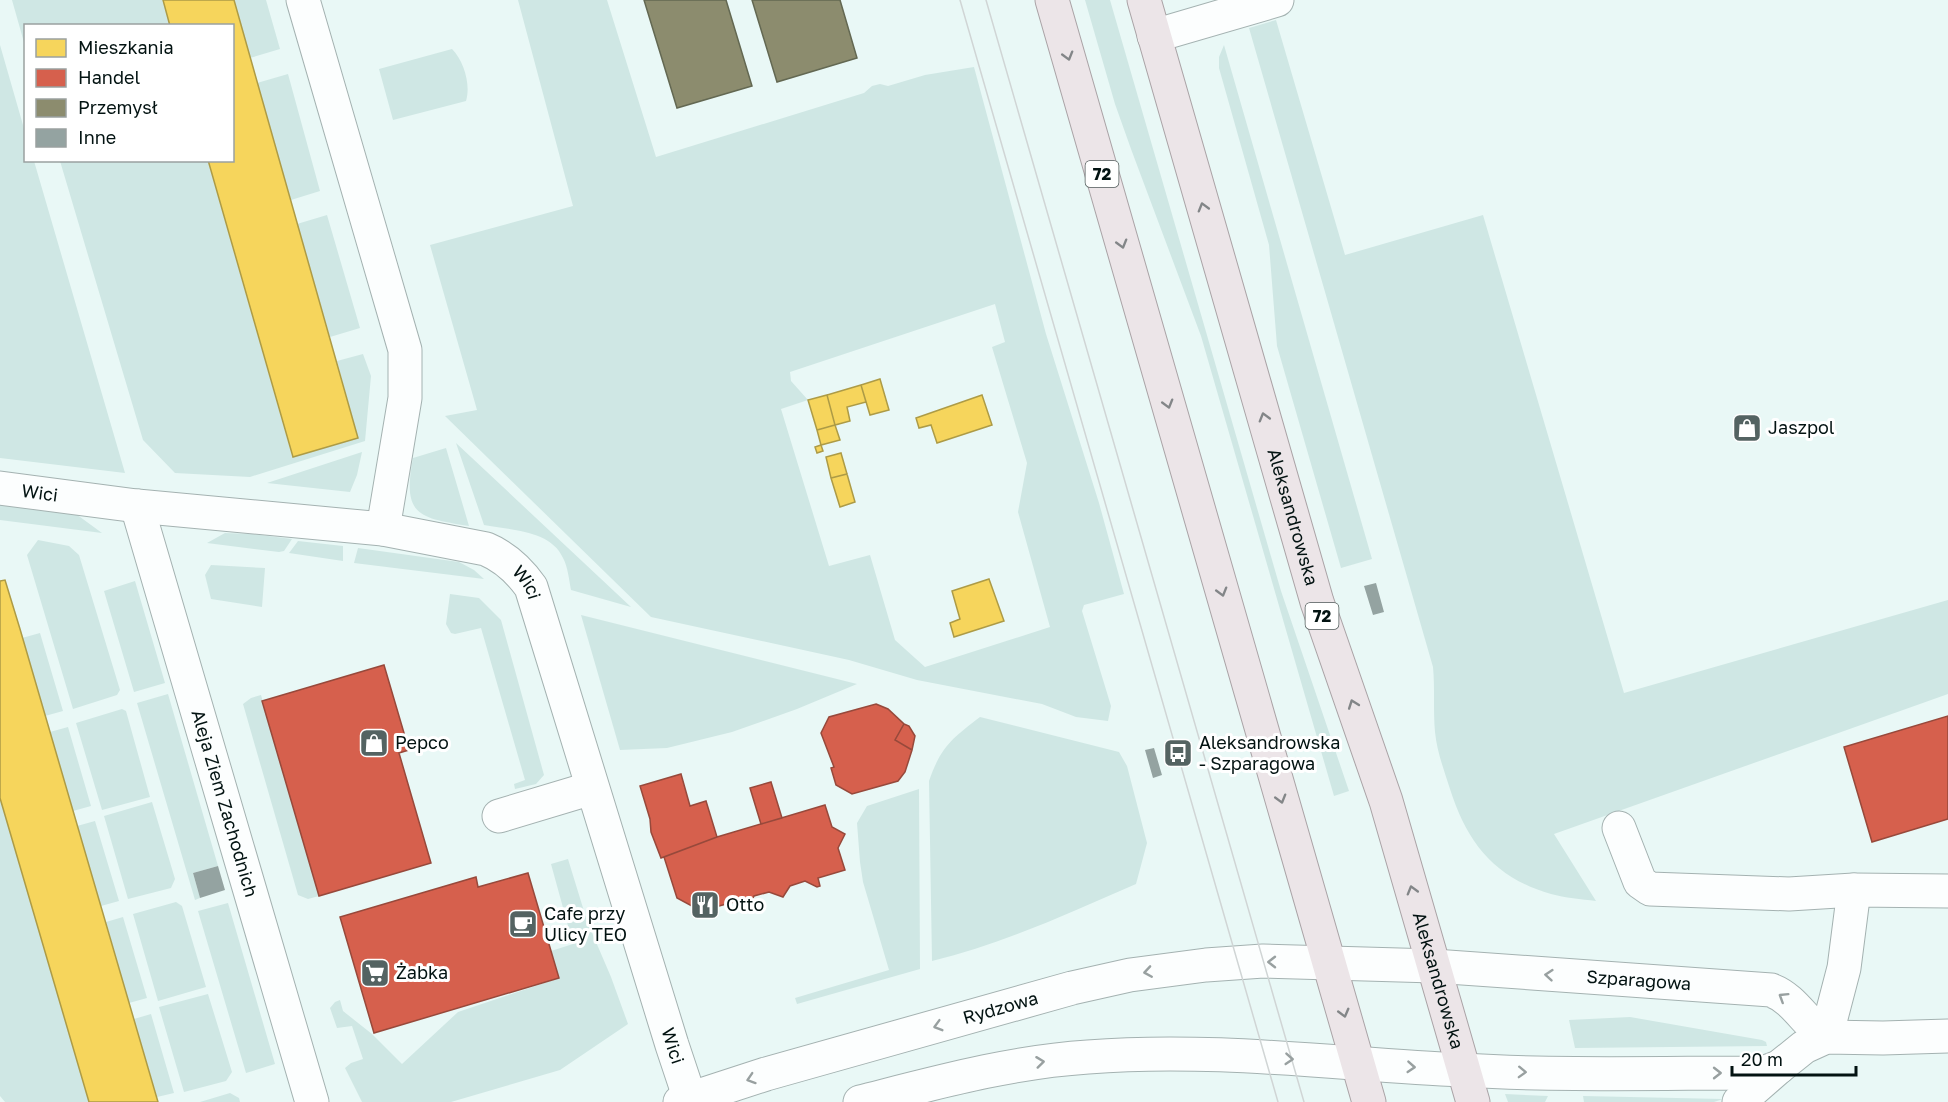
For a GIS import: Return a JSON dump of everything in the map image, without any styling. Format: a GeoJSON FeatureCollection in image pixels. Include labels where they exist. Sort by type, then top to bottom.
{"type":"FeatureCollection","features":[{"type":"Feature","properties":{"kind":"main road","name":"72"},"geometry":{"type":"LineString","coordinates":[[1052,0],[1370,1102]]}},
{"type":"Feature","properties":{"kind":"main road","name":"Aleksandrowska"},"geometry":{"type":"LineString","coordinates":[[1144,0],[1317,602],[1386,801],[1473,1102]]}},
{"type":"Feature","properties":{"kind":"street"},"geometry":{"type":"LineString","coordinates":[[303,0],[405,350],[405,398],[383,529]]}},
{"type":"Feature","properties":{"kind":"street"},"geometry":{"type":"LineString","coordinates":[[1154,36],[1277,0]]}},
{"type":"Feature","properties":{"kind":"street","name":"Wici"},"geometry":{"type":"LineString","coordinates":[[0,488],[137,506],[383,529],[486,549],[520,572],[531,587],[672,1045],[687,1101]]}},
{"type":"Feature","properties":{"kind":"street","name":"Aleja Ziem Zachodnich"},"geometry":{"type":"LineString","coordinates":[[137,506],[312,1102]]}},
{"type":"Feature","properties":{"kind":"street"},"geometry":{"type":"LineString","coordinates":[[499,816],[592,788]]}},
{"type":"Feature","properties":{"kind":"street"},"geometry":{"type":"LineString","coordinates":[[1619,828],[1640,882],[1650,889],[1789,894],[1854,890],[1948,891]]}},
{"type":"Feature","properties":{"kind":"street"},"geometry":{"type":"LineString","coordinates":[[1826,1036],[1844,968],[1854,890]]}},
{"type":"Feature","properties":{"kind":"street","name":"Rydzowa"},"geometry":{"type":"LineString","coordinates":[[687,1101],[776,1071],[1062,991],[1130,975],[1238,963],[1330,962],[1434,966]]}},
{"type":"Feature","properties":{"kind":"street","name":"Szparagowa"},"geometry":{"type":"LineString","coordinates":[[1434,966],[1588,979],[1771,990],[1790,1000],[1818,1032],[1826,1036]]}},
{"type":"Feature","properties":{"kind":"street"},"geometry":{"type":"LineString","coordinates":[[1739,1102],[1804,1047],[1826,1036],[1883,1038],[1948,1036]]}},
{"type":"Feature","properties":{"kind":"street"},"geometry":{"type":"LineString","coordinates":[[860,1102],[982,1072],[1033,1062],[1088,1057],[1198,1054],[1464,1071],[1563,1074],[1752,1073],[1779,1067]]}},
{"type":"Feature","properties":{"kind":"shaded area"},"geometry":{"type":"Polygon","coordinates":[[[12,0],[163,0],[170,24],[24,24],[24,42],[12,0]]]}},
{"type":"Feature","properties":{"kind":"shaded area"},"geometry":{"type":"Polygon","coordinates":[[[234,0],[266,0],[280,49],[250,58],[234,0]]]}},
{"type":"Feature","properties":{"kind":"shaded area"},"geometry":{"type":"Polygon","coordinates":[[[518,0],[607,0],[656,157],[864,93],[872,86],[880,84],[888,86],[925,75],[974,67],[1046,334],[1099,503],[1124,594],[1084,605],[1082,611],[1111,706],[1108,721],[1076,717],[1042,704],[917,680],[849,660],[651,617],[445,416],[477,410],[430,245],[573,206],[518,0]],[[995,304],[790,372],[791,381],[808,400],[781,409],[829,566],[870,555],[895,640],[925,667],[1050,627],[1018,512],[1027,463],[992,347],[1005,342],[995,304]]]}},
{"type":"Feature","properties":{"kind":"shaded area"},"geometry":{"type":"Polygon","coordinates":[[[1085,0],[1110,0],[1281,591],[1349,791],[1334,796],[1201,336],[1115,104],[1085,0]]]}},
{"type":"Feature","properties":{"kind":"shaded area"},"geometry":{"type":"Polygon","coordinates":[[[1276,20],[1345,255],[1483,215],[1624,693],[1948,600],[1948,694],[1554,834],[1596,901],[1556,895],[1531,887],[1499,868],[1486,856],[1465,826],[1441,761],[1435,732],[1433,667],[1249,28],[1276,20]]]}},
{"type":"Feature","properties":{"kind":"shaded area"},"geometry":{"type":"Polygon","coordinates":[[[0,45],[24,129],[24,162],[34,162],[125,473],[0,458],[0,45]]]}},
{"type":"Feature","properties":{"kind":"shaded area"},"geometry":{"type":"Polygon","coordinates":[[[1224,45],[1372,559],[1341,568],[1277,346],[1269,245],[1219,68],[1219,57],[1224,45]]]}},
{"type":"Feature","properties":{"kind":"shaded area"},"geometry":{"type":"Polygon","coordinates":[[[452,49],[465,73],[468,88],[466,101],[393,120],[379,69],[452,49]]]}},
{"type":"Feature","properties":{"kind":"shaded area"},"geometry":{"type":"Polygon","coordinates":[[[288,74],[320,191],[291,200],[257,83],[288,74]]]}},
{"type":"Feature","properties":{"kind":"shaded area"},"geometry":{"type":"Polygon","coordinates":[[[60,162],[208,162],[292,456],[358,438],[337,361],[363,354],[371,376],[365,441],[250,477],[175,473],[143,440],[60,162]]]}},
{"type":"Feature","properties":{"kind":"shaded area"},"geometry":{"type":"Polygon","coordinates":[[[327,215],[360,328],[330,337],[297,224],[327,215]]]}},
{"type":"Feature","properties":{"kind":"shaded area"},"geometry":{"type":"Polygon","coordinates":[[[456,443],[631,607],[571,590],[565,562],[557,549],[549,542],[517,530],[484,525],[456,443]]]}},
{"type":"Feature","properties":{"kind":"shaded area"},"geometry":{"type":"Polygon","coordinates":[[[446,448],[469,526],[426,516],[412,502],[410,477],[413,458],[446,448]]]}},
{"type":"Feature","properties":{"kind":"shaded area"},"geometry":{"type":"Polygon","coordinates":[[[362,452],[357,475],[350,492],[267,483],[362,452]]]}},
{"type":"Feature","properties":{"kind":"shaded area"},"geometry":{"type":"Polygon","coordinates":[[[0,500],[76,514],[102,533],[0,520],[0,500]]]}},
{"type":"Feature","properties":{"kind":"shaded area"},"geometry":{"type":"Polygon","coordinates":[[[225,533],[292,539],[284,551],[279,552],[207,543],[225,533]]]}},
{"type":"Feature","properties":{"kind":"shaded area"},"geometry":{"type":"Polygon","coordinates":[[[38,540],[69,546],[79,555],[120,690],[117,695],[73,709],[27,555],[38,540]]]}},
{"type":"Feature","properties":{"kind":"shaded area"},"geometry":{"type":"Polygon","coordinates":[[[298,541],[343,546],[343,561],[289,553],[298,541]]]}},
{"type":"Feature","properties":{"kind":"shaded area"},"geometry":{"type":"Polygon","coordinates":[[[358,548],[459,562],[474,570],[484,579],[354,563],[358,548]]]}},
{"type":"Feature","properties":{"kind":"shaded area"},"geometry":{"type":"Polygon","coordinates":[[[211,565],[265,568],[262,607],[211,599],[205,575],[211,565]]]}},
{"type":"Feature","properties":{"kind":"shaded area"},"geometry":{"type":"Polygon","coordinates":[[[135,581],[165,683],[134,692],[104,591],[135,581]]]}},
{"type":"Feature","properties":{"kind":"shaded area"},"geometry":{"type":"Polygon","coordinates":[[[450,594],[479,598],[501,620],[544,775],[536,784],[515,789],[514,784],[525,780],[481,628],[451,633],[446,624],[450,594]]]}},
{"type":"Feature","properties":{"kind":"shaded area"},"geometry":{"type":"Polygon","coordinates":[[[581,615],[857,684],[797,709],[732,732],[667,748],[620,750],[581,615]]]}},
{"type":"Feature","properties":{"kind":"shaded area"},"geometry":{"type":"Polygon","coordinates":[[[40,633],[63,711],[45,716],[22,638],[40,633]]]}},
{"type":"Feature","properties":{"kind":"shaded area"},"geometry":{"type":"Polygon","coordinates":[[[168,694],[218,866],[193,873],[200,898],[195,900],[137,703],[168,694]]]}},
{"type":"Feature","properties":{"kind":"shaded area"},"geometry":{"type":"Polygon","coordinates":[[[261,695],[319,896],[308,899],[298,895],[243,704],[261,695]]]}},
{"type":"Feature","properties":{"kind":"shaded area"},"geometry":{"type":"Polygon","coordinates":[[[122,709],[126,711],[150,797],[102,810],[76,723],[122,709]]]}},
{"type":"Feature","properties":{"kind":"shaded area"},"geometry":{"type":"Polygon","coordinates":[[[980,717],[1119,752],[1127,766],[1147,843],[1136,884],[1010,937],[932,961],[929,781],[943,751],[962,731],[980,717]]]}},
{"type":"Feature","properties":{"kind":"shaded area"},"geometry":{"type":"Polygon","coordinates":[[[68,727],[91,806],[73,811],[50,732],[68,727]]]}},
{"type":"Feature","properties":{"kind":"shaded area"},"geometry":{"type":"Polygon","coordinates":[[[919,789],[920,969],[797,1004],[795,998],[889,970],[863,882],[857,823],[867,806],[919,789]]]}},
{"type":"Feature","properties":{"kind":"shaded area"},"geometry":{"type":"Polygon","coordinates":[[[0,798],[89,1102],[5,1102],[0,1096],[0,798]]]}},
{"type":"Feature","properties":{"kind":"shaded area"},"geometry":{"type":"Polygon","coordinates":[[[152,802],[175,879],[171,888],[128,899],[104,816],[152,802]]]}},
{"type":"Feature","properties":{"kind":"shaded area"},"geometry":{"type":"Polygon","coordinates":[[[95,821],[119,901],[101,906],[77,826],[95,821]]]}},
{"type":"Feature","properties":{"kind":"shaded area"},"geometry":{"type":"Polygon","coordinates":[[[568,859],[587,921],[628,1024],[560,1070],[451,1102],[362,1102],[345,1068],[363,1059],[352,1026],[337,1028],[330,1008],[335,1002],[340,1000],[343,1011],[372,1034],[402,1064],[458,1012],[559,978],[551,951],[573,944],[551,864],[568,859]]]}},
{"type":"Feature","properties":{"kind":"shaded area"},"geometry":{"type":"Polygon","coordinates":[[[176,902],[182,906],[206,987],[158,1001],[133,914],[176,902]]]}},
{"type":"Feature","properties":{"kind":"shaded area"},"geometry":{"type":"Polygon","coordinates":[[[228,903],[275,1064],[246,1073],[198,911],[228,903]]]}},
{"type":"Feature","properties":{"kind":"shaded area"},"geometry":{"type":"Polygon","coordinates":[[[123,917],[147,998],[129,1003],[106,922],[123,917]]]}},
{"type":"Feature","properties":{"kind":"shaded area"},"geometry":{"type":"Polygon","coordinates":[[[208,994],[232,1072],[226,1081],[184,1092],[159,1007],[208,994]]]}},
{"type":"Feature","properties":{"kind":"shaded area"},"geometry":{"type":"Polygon","coordinates":[[[151,1014],[174,1093],[157,1097],[134,1019],[151,1014]]]}},
{"type":"Feature","properties":{"kind":"shaded area"},"geometry":{"type":"Polygon","coordinates":[[[1630,1017],[1762,1040],[1767,1046],[1575,1048],[1569,1020],[1630,1017]]]}},
{"type":"Feature","properties":{"kind":"shaded area"},"geometry":{"type":"Polygon","coordinates":[[[230,1093],[239,1098],[240,1102],[200,1102],[230,1093]]]}},
{"type":"Feature","properties":{"kind":"shaded area"},"geometry":{"type":"Polygon","coordinates":[[[1505,1094],[1548,1096],[1545,1102],[1508,1102],[1505,1094]]]}},
{"type":"Feature","properties":{"kind":"shaded area"},"geometry":{"type":"Polygon","coordinates":[[[1583,1096],[1723,1099],[1714,1102],[1584,1102],[1583,1096]]]}},
{"type":"Feature","properties":{"kind":"building: Mieszkania"},"geometry":{"type":"Polygon","coordinates":[[[163,0],[234,0],[358,438],[293,457],[209,162],[234,162],[234,24],[169,24],[163,0]]]}},
{"type":"Feature","properties":{"kind":"building: Mieszkania"},"geometry":{"type":"Polygon","coordinates":[[[880,379],[889,410],[870,415],[861,385],[880,379]]]}},
{"type":"Feature","properties":{"kind":"building: Mieszkania"},"geometry":{"type":"Polygon","coordinates":[[[861,385],[866,402],[847,407],[850,421],[835,425],[827,395],[861,385]]]}},
{"type":"Feature","properties":{"kind":"building: Mieszkania"},"geometry":{"type":"Polygon","coordinates":[[[827,395],[835,425],[817,430],[808,400],[827,395]]]}},
{"type":"Feature","properties":{"kind":"building: Mieszkania"},"geometry":{"type":"Polygon","coordinates":[[[982,395],[992,425],[937,443],[931,425],[919,428],[916,418],[982,395]]]}},
{"type":"Feature","properties":{"kind":"building: Mieszkania"},"geometry":{"type":"Polygon","coordinates":[[[835,425],[840,440],[821,445],[817,430],[835,425]]]}},
{"type":"Feature","properties":{"kind":"building: Mieszkania"},"geometry":{"type":"Polygon","coordinates":[[[821,445],[823,451],[817,453],[815,447],[821,445]]]}},
{"type":"Feature","properties":{"kind":"building: Mieszkania"},"geometry":{"type":"Polygon","coordinates":[[[841,453],[847,474],[831,478],[826,457],[841,453]]]}},
{"type":"Feature","properties":{"kind":"building: Mieszkania"},"geometry":{"type":"Polygon","coordinates":[[[847,474],[855,502],[840,507],[831,478],[847,474]]]}},
{"type":"Feature","properties":{"kind":"building: Mieszkania"},"geometry":{"type":"Polygon","coordinates":[[[989,579],[1004,621],[954,637],[950,623],[960,619],[952,591],[989,579]]]}},
{"type":"Feature","properties":{"kind":"building: Mieszkania"},"geometry":{"type":"Polygon","coordinates":[[[5,580],[158,1102],[89,1102],[0,798],[0,581],[5,580]]]}},
{"type":"Feature","properties":{"kind":"building: Handel"},"geometry":{"type":"Polygon","coordinates":[[[384,665],[409,750],[399,753],[431,863],[319,896],[262,701],[384,665]]]}},
{"type":"Feature","properties":{"kind":"building: Handel"},"geometry":{"type":"Polygon","coordinates":[[[876,704],[888,709],[904,724],[895,740],[912,750],[905,772],[898,781],[852,794],[836,785],[831,768],[834,767],[821,733],[829,717],[876,704]]]}},
{"type":"Feature","properties":{"kind":"building: Handel"},"geometry":{"type":"Polygon","coordinates":[[[1948,716],[1948,819],[1872,842],[1844,747],[1948,716]]]}},
{"type":"Feature","properties":{"kind":"building: Handel"},"geometry":{"type":"Polygon","coordinates":[[[904,724],[909,726],[915,736],[912,750],[895,740],[904,724]]]}},
{"type":"Feature","properties":{"kind":"building: Handel"},"geometry":{"type":"Polygon","coordinates":[[[681,774],[690,806],[706,801],[717,837],[661,858],[651,832],[650,819],[640,786],[681,774]]]}},
{"type":"Feature","properties":{"kind":"building: Handel"},"geometry":{"type":"Polygon","coordinates":[[[771,782],[782,818],[761,824],[750,788],[771,782]]]}},
{"type":"Feature","properties":{"kind":"building: Handel"},"geometry":{"type":"Polygon","coordinates":[[[825,805],[832,827],[845,834],[838,848],[845,870],[818,878],[820,886],[817,887],[805,881],[790,886],[783,897],[769,892],[754,896],[747,908],[743,908],[741,900],[701,911],[677,898],[664,857],[717,837],[825,805]]]}},
{"type":"Feature","properties":{"kind":"building: Handel"},"geometry":{"type":"Polygon","coordinates":[[[528,873],[559,978],[374,1033],[340,917],[476,877],[478,887],[528,873]]]}},
{"type":"Feature","properties":{"kind":"building: Przemysł"},"geometry":{"type":"Polygon","coordinates":[[[644,0],[726,0],[752,86],[677,108],[644,0]]]}},
{"type":"Feature","properties":{"kind":"building: Przemysł"},"geometry":{"type":"Polygon","coordinates":[[[752,0],[840,0],[857,58],[777,82],[752,0]]]}},
{"type":"Feature","properties":{"kind":"building: Inne"},"geometry":{"type":"Polygon","coordinates":[[[1376,583],[1384,612],[1373,615],[1364,586],[1376,583]]]}},
{"type":"Feature","properties":{"kind":"building: Inne"},"geometry":{"type":"Polygon","coordinates":[[[1154,748],[1162,775],[1153,778],[1145,750],[1154,748]]]}},
{"type":"Feature","properties":{"kind":"building: Inne"},"geometry":{"type":"Polygon","coordinates":[[[218,866],[225,890],[200,898],[193,873],[218,866]]]}},
{"type":"Feature","properties":{"kind":"tram line"},"geometry":{"type":"LineString","coordinates":[[960,0],[1278,1102]]}},
{"type":"Feature","properties":{"kind":"tram line"},"geometry":{"type":"LineString","coordinates":[[986,0],[1304,1102]]}},
{"type":"Feature","properties":{"kind":"place","name":"Jaszpol"},"geometry":{"type":"Point","coordinates":[1747,428]}},
{"type":"Feature","properties":{"kind":"place","name":"Pepco"},"geometry":{"type":"Point","coordinates":[374,743]}},
{"type":"Feature","properties":{"kind":"place","name":"Aleksandrowska - Szparagowa"},"geometry":{"type":"Point","coordinates":[1178,753]}},
{"type":"Feature","properties":{"kind":"place","name":"Otto"},"geometry":{"type":"Point","coordinates":[705,905]}},
{"type":"Feature","properties":{"kind":"place","name":"Cafe przy Ulicy TEO"},"geometry":{"type":"Point","coordinates":[523,924]}},
{"type":"Feature","properties":{"kind":"place","name":"Żabka"},"geometry":{"type":"Point","coordinates":[375,973]}}]}
